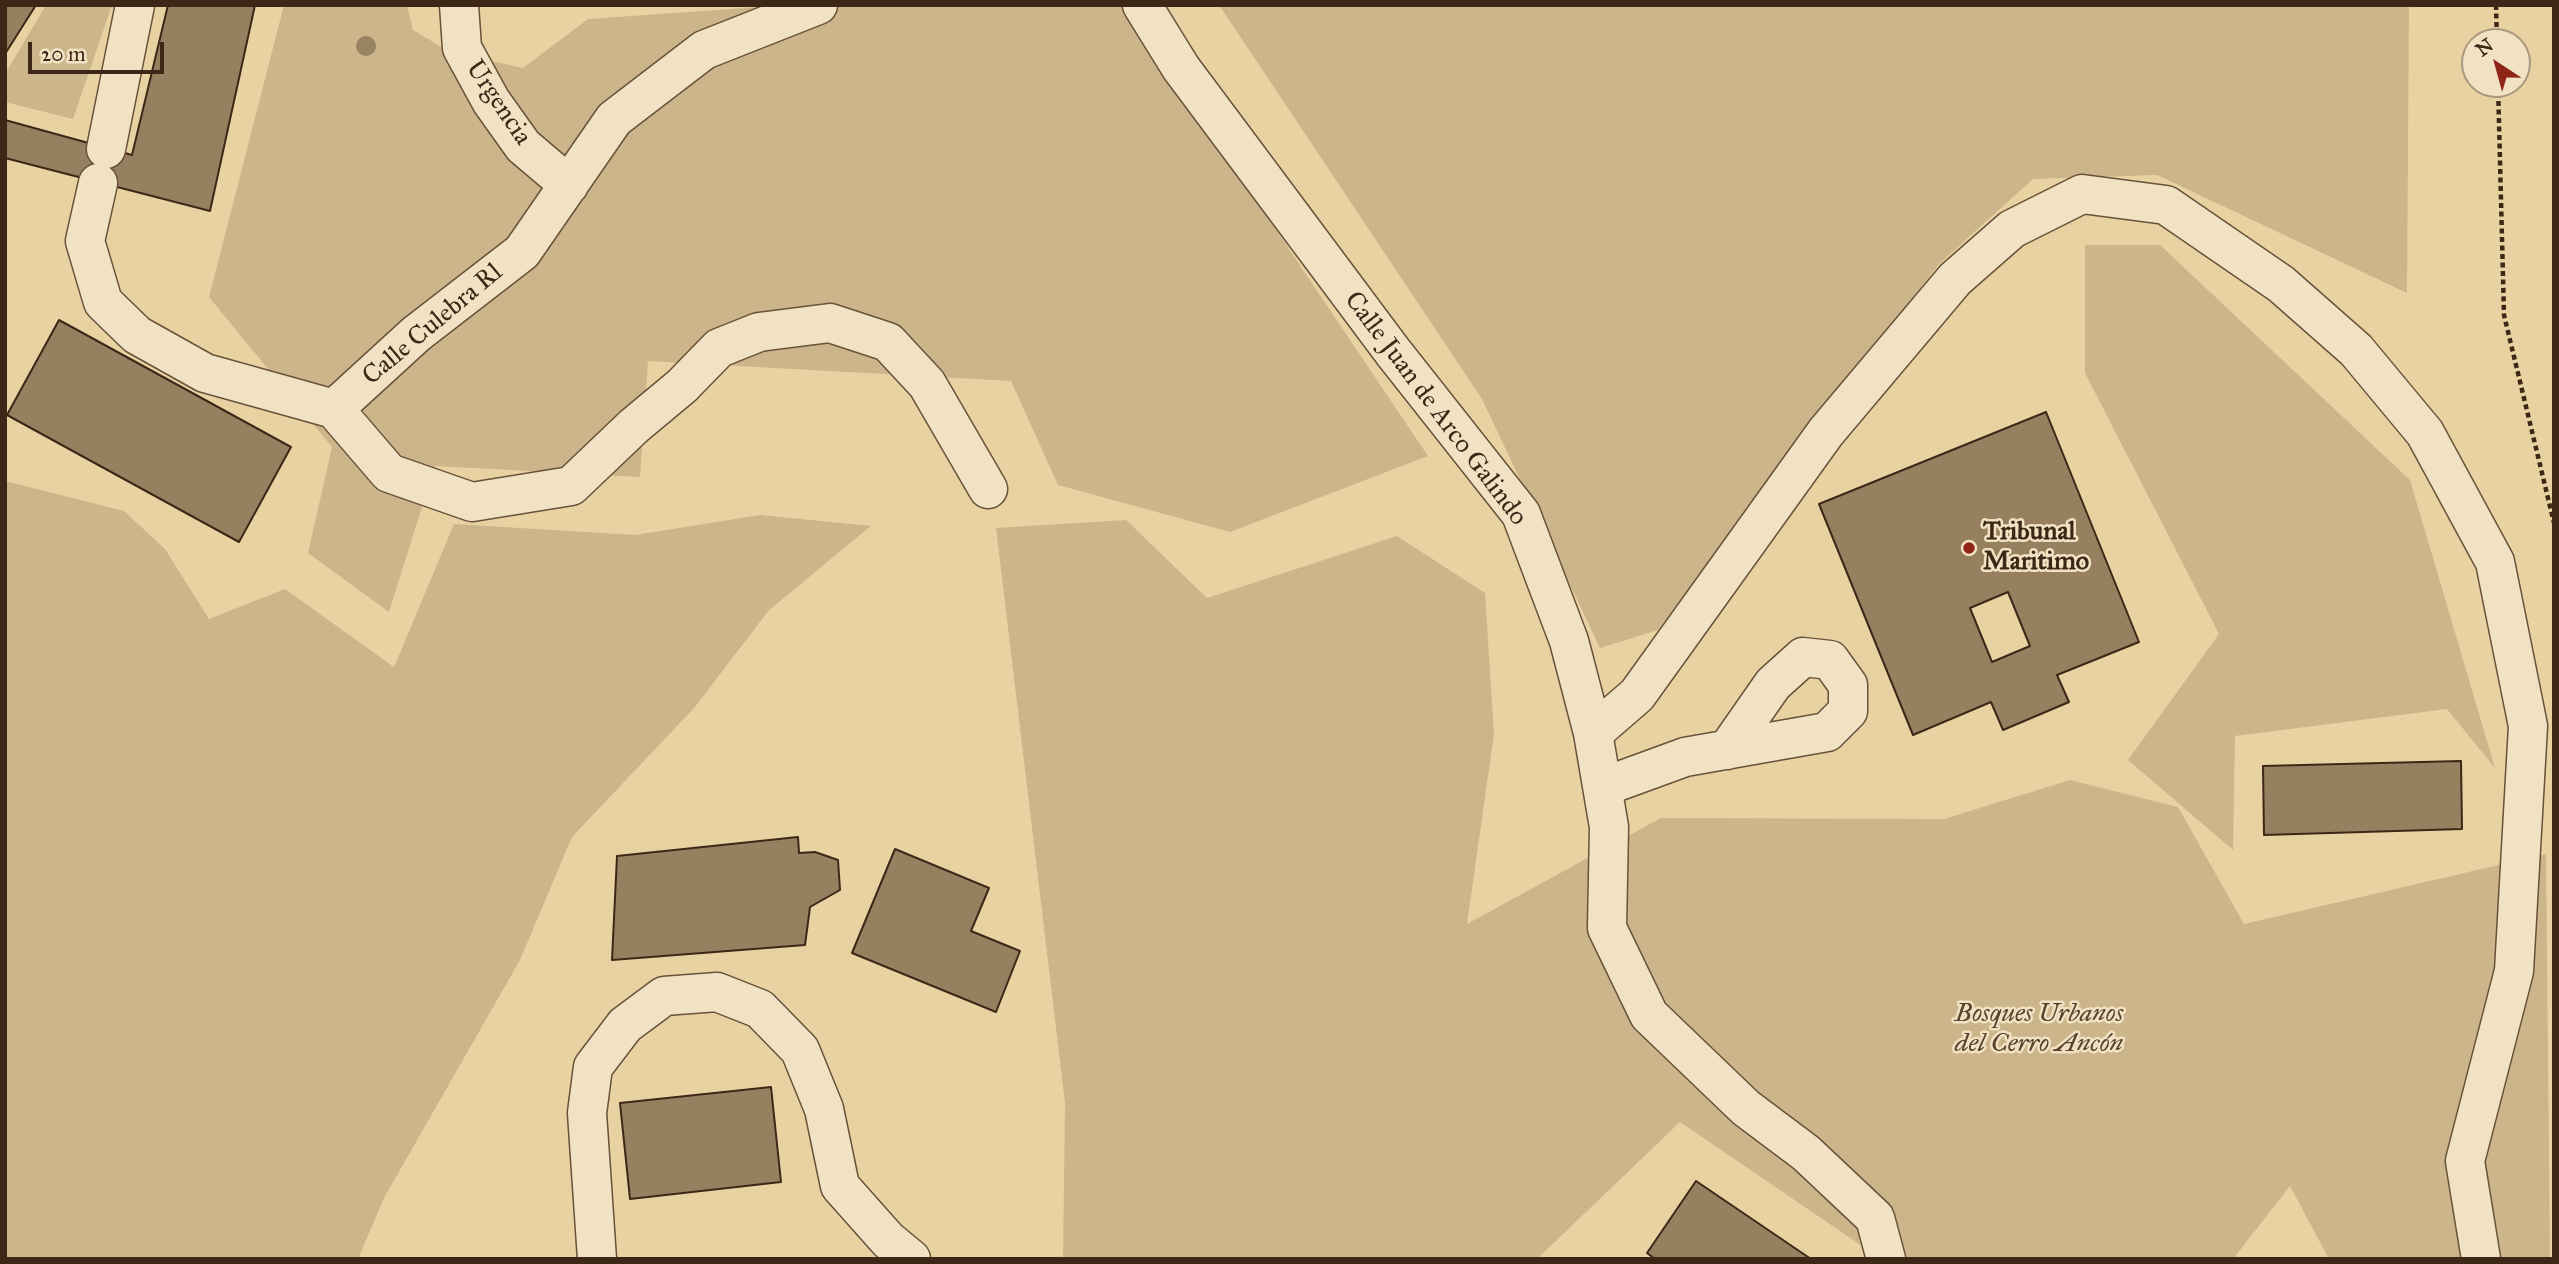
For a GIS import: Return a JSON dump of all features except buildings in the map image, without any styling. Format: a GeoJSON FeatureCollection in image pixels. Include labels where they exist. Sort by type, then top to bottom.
{"type":"FeatureCollection","features":[{"type":"Feature","properties":{"kind":"street"},"geometry":{"type":"LineString","coordinates":[[135,5],[85,241],[103,302],[137,335],[205,373],[334,409],[389,473],[472,502],[571,486],[634,426],[682,386],[719,348],[759,332],[830,323],[888,342],[927,384],[988,489]]}},
{"type":"Feature","properties":{"kind":"street","name":"Urgencia"},"geometry":{"type":"LineString","coordinates":[[459,5],[462,48],[491,101],[523,146],[569,185]]}},
{"type":"Feature","properties":{"kind":"street","name":"Calle Culebra Rl"},"geometry":{"type":"LineString","coordinates":[[334,409],[416,334],[522,252],[614,119],[704,50],[818,5]]}},
{"type":"Feature","properties":{"kind":"street","name":"Calle Juan de Arco Galindo"},"geometry":{"type":"LineString","coordinates":[[1142,5],[1181,68],[1393,352],[1521,514],[1569,640],[1593,733],[1609,827],[1607,929],[1649,1015],[1746,1108],[1806,1153],[1875,1218],[1886,1259]]}},
{"type":"Feature","properties":{"kind":"street"},"geometry":{"type":"LineString","coordinates":[[1593,733],[1637,695],[1826,432],[1955,279],[2012,229],[2082,194],[2166,205],[2281,284],[2356,349],[2425,433],[2495,562],[2528,726],[2514,971],[2465,1161],[2481,1259]]}},
{"type":"Feature","properties":{"kind":"street"},"geometry":{"type":"LineString","coordinates":[[1602,787],[1685,757],[1727,750]]}},
{"type":"Feature","properties":{"kind":"street"},"geometry":{"type":"LineString","coordinates":[[597,1259],[587,1114],[593,1067],[625,1025],[664,996],[717,992],[760,1009],[800,1050],[824,1109],[840,1186],[888,1240],[911,1259]]}},
{"type":"Feature","properties":{"kind":"path"},"geometry":{"type":"LineString","coordinates":[[2496,5],[2497,28]]}},
{"type":"Feature","properties":{"kind":"path"},"geometry":{"type":"LineString","coordinates":[[2498,98],[2504,315],[2554,523]]}},
{"type":"Feature","properties":{"kind":"green space"},"geometry":{"type":"Polygon","coordinates":[[[46,5],[112,5],[73,119],[5,102],[5,74],[46,5]]]}},
{"type":"Feature","properties":{"kind":"green space"},"geometry":{"type":"Polygon","coordinates":[[[284,5],[407,5],[413,30],[450,52],[523,68],[588,19],[789,5],[1125,5],[1428,456],[1230,532],[1058,485],[1011,381],[648,361],[640,477],[435,466],[389,612],[308,553],[332,447],[209,297],[284,5]]]}},
{"type":"Feature","properties":{"kind":"green space"},"geometry":{"type":"Polygon","coordinates":[[[1219,5],[2409,5],[2407,293],[2157,175],[2033,179],[1939,264],[1658,630],[1600,648],[1482,399],[1219,5]]]}},
{"type":"Feature","properties":{"kind":"green space"},"geometry":{"type":"Polygon","coordinates":[[[2085,245],[2160,245],[2410,480],[2495,768],[2447,709],[2235,736],[2233,850],[2128,760],[2219,634],[2085,373],[2085,245]]]}},
{"type":"Feature","properties":{"kind":"green space"},"geometry":{"type":"Polygon","coordinates":[[[5,481],[124,511],[165,549],[209,619],[285,589],[394,667],[454,524],[635,535],[760,515],[871,526],[769,610],[695,707],[572,837],[520,960],[384,1198],[358,1259],[5,1259],[5,481]]]}},
{"type":"Feature","properties":{"kind":"green space","name":"Bosques Urbanos del Cerro Ancón"},"geometry":{"type":"Polygon","coordinates":[[[1126,520],[1207,598],[1397,536],[1485,593],[1494,734],[1467,924],[1661,818],[1944,819],[2070,780],[2178,807],[2244,924],[2546,854],[2550,1259],[2329,1259],[2290,1186],[2233,1259],[1881,1259],[1680,1122],[1537,1259],[1063,1259],[1065,1103],[996,528],[1126,520]]]}},
{"type":"Feature","properties":{"kind":"place","name":"Tribunal Maritimo"},"geometry":{"type":"Point","coordinates":[1969,548]}}]}
